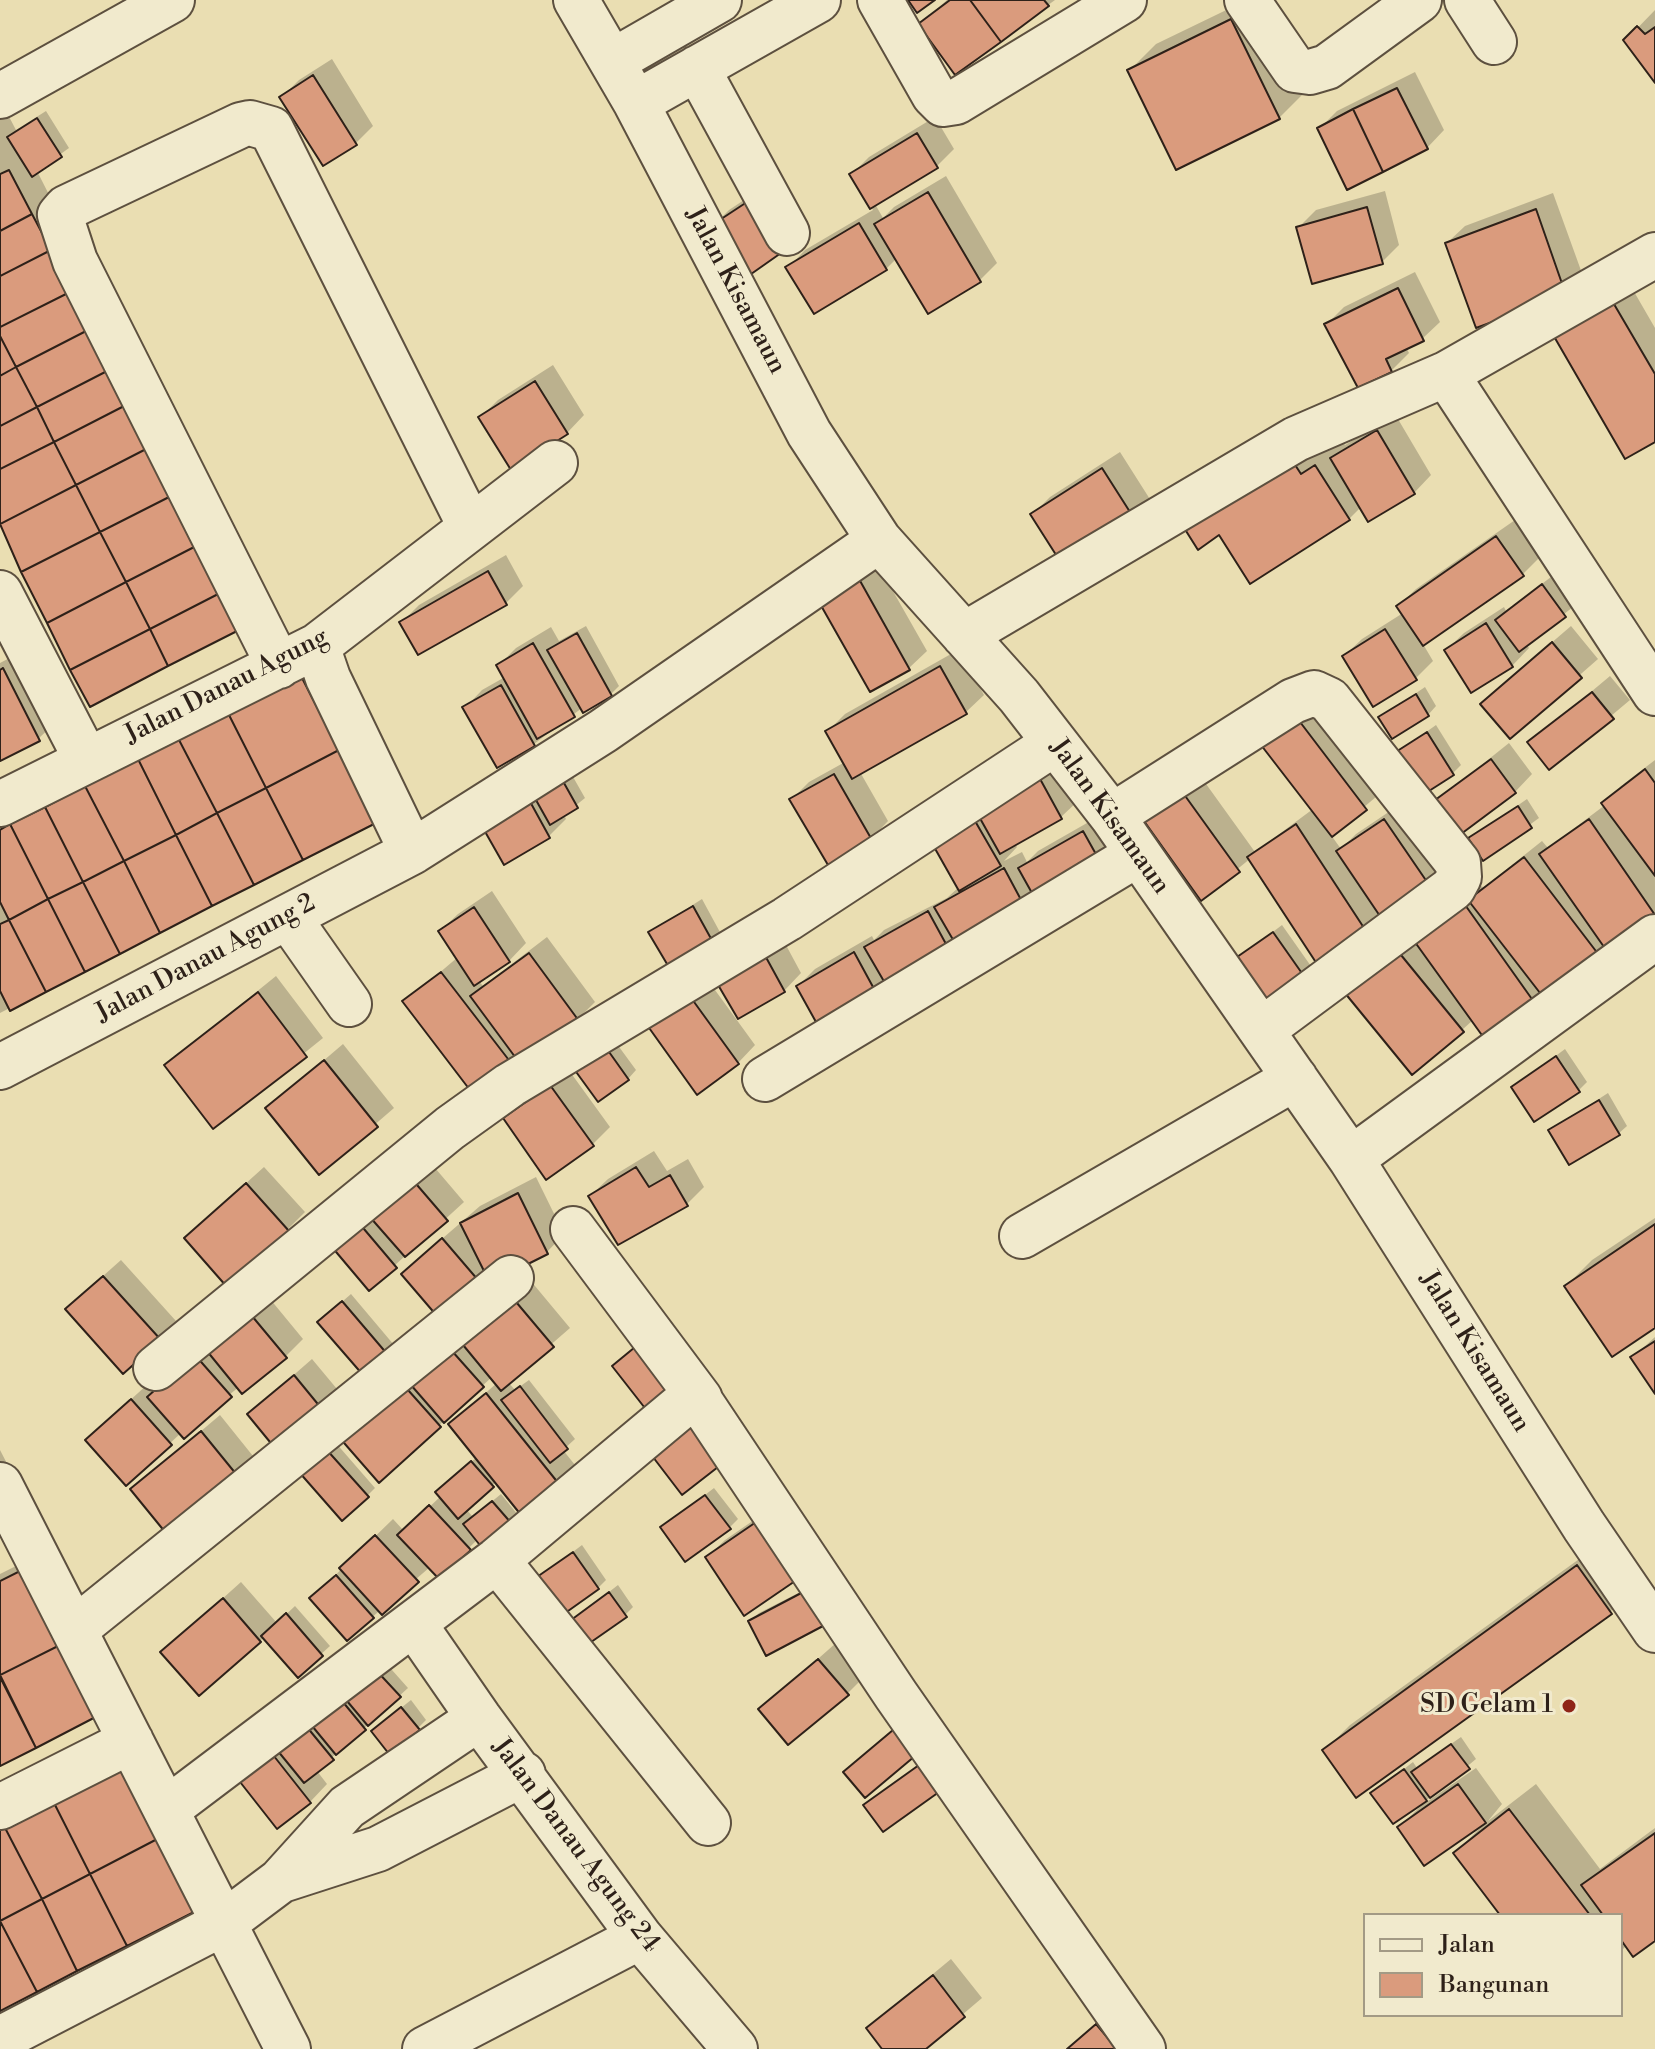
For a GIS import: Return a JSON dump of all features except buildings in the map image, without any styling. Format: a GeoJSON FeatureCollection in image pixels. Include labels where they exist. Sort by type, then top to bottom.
{"type":"FeatureCollection","features":[{"type":"Feature","properties":{"kind":"street"},"geometry":{"type":"LineString","coordinates":[[0,96],[172,0]]}},
{"type":"Feature","properties":{"kind":"street","name":"Jalan Kisamaun"},"geometry":{"type":"LineString","coordinates":[[576,0],[636,103],[809,433],[879,540],[964,635],[1112,816],[1351,1159],[1584,1526],[1652,1619]]}},
{"type":"Feature","properties":{"kind":"street"},"geometry":{"type":"LineString","coordinates":[[613,61],[719,0]]}},
{"type":"Feature","properties":{"kind":"street"},"geometry":{"type":"LineString","coordinates":[[636,103],[818,0]]}},
{"type":"Feature","properties":{"kind":"street"},"geometry":{"type":"LineString","coordinates":[[880,0],[934,95],[943,104],[956,102],[1124,0]]}},
{"type":"Feature","properties":{"kind":"street"},"geometry":{"type":"LineString","coordinates":[[1247,0],[1295,70],[1310,72],[1327,67],[1419,0]]}},
{"type":"Feature","properties":{"kind":"street"},"geometry":{"type":"LineString","coordinates":[[1467,0],[1494,42]]}},
{"type":"Feature","properties":{"kind":"street"},"geometry":{"type":"LineString","coordinates":[[697,68],[787,233]]}},
{"type":"Feature","properties":{"kind":"street"},"geometry":{"type":"LineString","coordinates":[[412,852],[328,678],[298,656],[75,261],[60,215],[66,208],[241,125],[263,124],[271,129],[470,526]]}},
{"type":"Feature","properties":{"kind":"street"},"geometry":{"type":"LineString","coordinates":[[964,635],[1296,439],[1446,374],[1655,255]]}},
{"type":"Feature","properties":{"kind":"street"},"geometry":{"type":"LineString","coordinates":[[1446,374],[1655,693]]}},
{"type":"Feature","properties":{"kind":"street","name":"Jalan Danau Agung"},"geometry":{"type":"LineString","coordinates":[[0,804],[298,656],[555,463]]}},
{"type":"Feature","properties":{"kind":"street","name":"Jalan Danau Agung 2"},"geometry":{"type":"LineString","coordinates":[[0,1067],[412,852],[603,731],[879,540]]}},
{"type":"Feature","properties":{"kind":"street"},"geometry":{"type":"LineString","coordinates":[[0,593],[86,759]]}},
{"type":"Feature","properties":{"kind":"street"},"geometry":{"type":"LineString","coordinates":[[1112,816],[1293,701],[1314,693],[1329,700],[1458,863],[1459,877],[1453,888],[1263,1029]]}},
{"type":"Feature","properties":{"kind":"street"},"geometry":{"type":"LineString","coordinates":[[156,1368],[450,1128],[510,1085],[787,919],[1055,743]]}},
{"type":"Feature","properties":{"kind":"street"},"geometry":{"type":"LineString","coordinates":[[765,1079],[1138,854]]}},
{"type":"Feature","properties":{"kind":"street"},"geometry":{"type":"LineString","coordinates":[[288,917],[349,1004]]}},
{"type":"Feature","properties":{"kind":"street"},"geometry":{"type":"LineString","coordinates":[[1351,1159],[1655,937]]}},
{"type":"Feature","properties":{"kind":"street"},"geometry":{"type":"LineString","coordinates":[[1022,1236],[1295,1078]]}},
{"type":"Feature","properties":{"kind":"street"},"geometry":{"type":"LineString","coordinates":[[573,1229],[700,1399],[896,1695],[1143,2049]]}},
{"type":"Feature","properties":{"kind":"street"},"geometry":{"type":"LineString","coordinates":[[74,1630],[511,1278]]}},
{"type":"Feature","properties":{"kind":"street"},"geometry":{"type":"LineString","coordinates":[[166,1810],[497,1560],[686,1402],[700,1399]]}},
{"type":"Feature","properties":{"kind":"street"},"geometry":{"type":"LineString","coordinates":[[0,1485],[17,1559],[74,1630],[288,2049]]}},
{"type":"Feature","properties":{"kind":"street"},"geometry":{"type":"LineString","coordinates":[[497,1560],[708,1823]]}},
{"type":"Feature","properties":{"kind":"street","name":"Jalan Danau Agung 24"},"geometry":{"type":"LineString","coordinates":[[423,1637],[640,1937],[735,2049]]}},
{"type":"Feature","properties":{"kind":"street"},"geometry":{"type":"LineString","coordinates":[[0,2039],[224,1923],[280,1881],[347,1807],[479,1718]]}},
{"type":"Feature","properties":{"kind":"street"},"geometry":{"type":"LineString","coordinates":[[0,1807],[131,1741]]}},
{"type":"Feature","properties":{"kind":"street"},"geometry":{"type":"LineString","coordinates":[[280,1881],[378,1849],[523,1774]]}},
{"type":"Feature","properties":{"kind":"street"},"geometry":{"type":"LineString","coordinates":[[425,2049],[640,1937]]}},
{"type":"Feature","properties":{"kind":"place","name":"SD Gelam 1"},"geometry":{"type":"Point","coordinates":[1569,1706]}}]}
